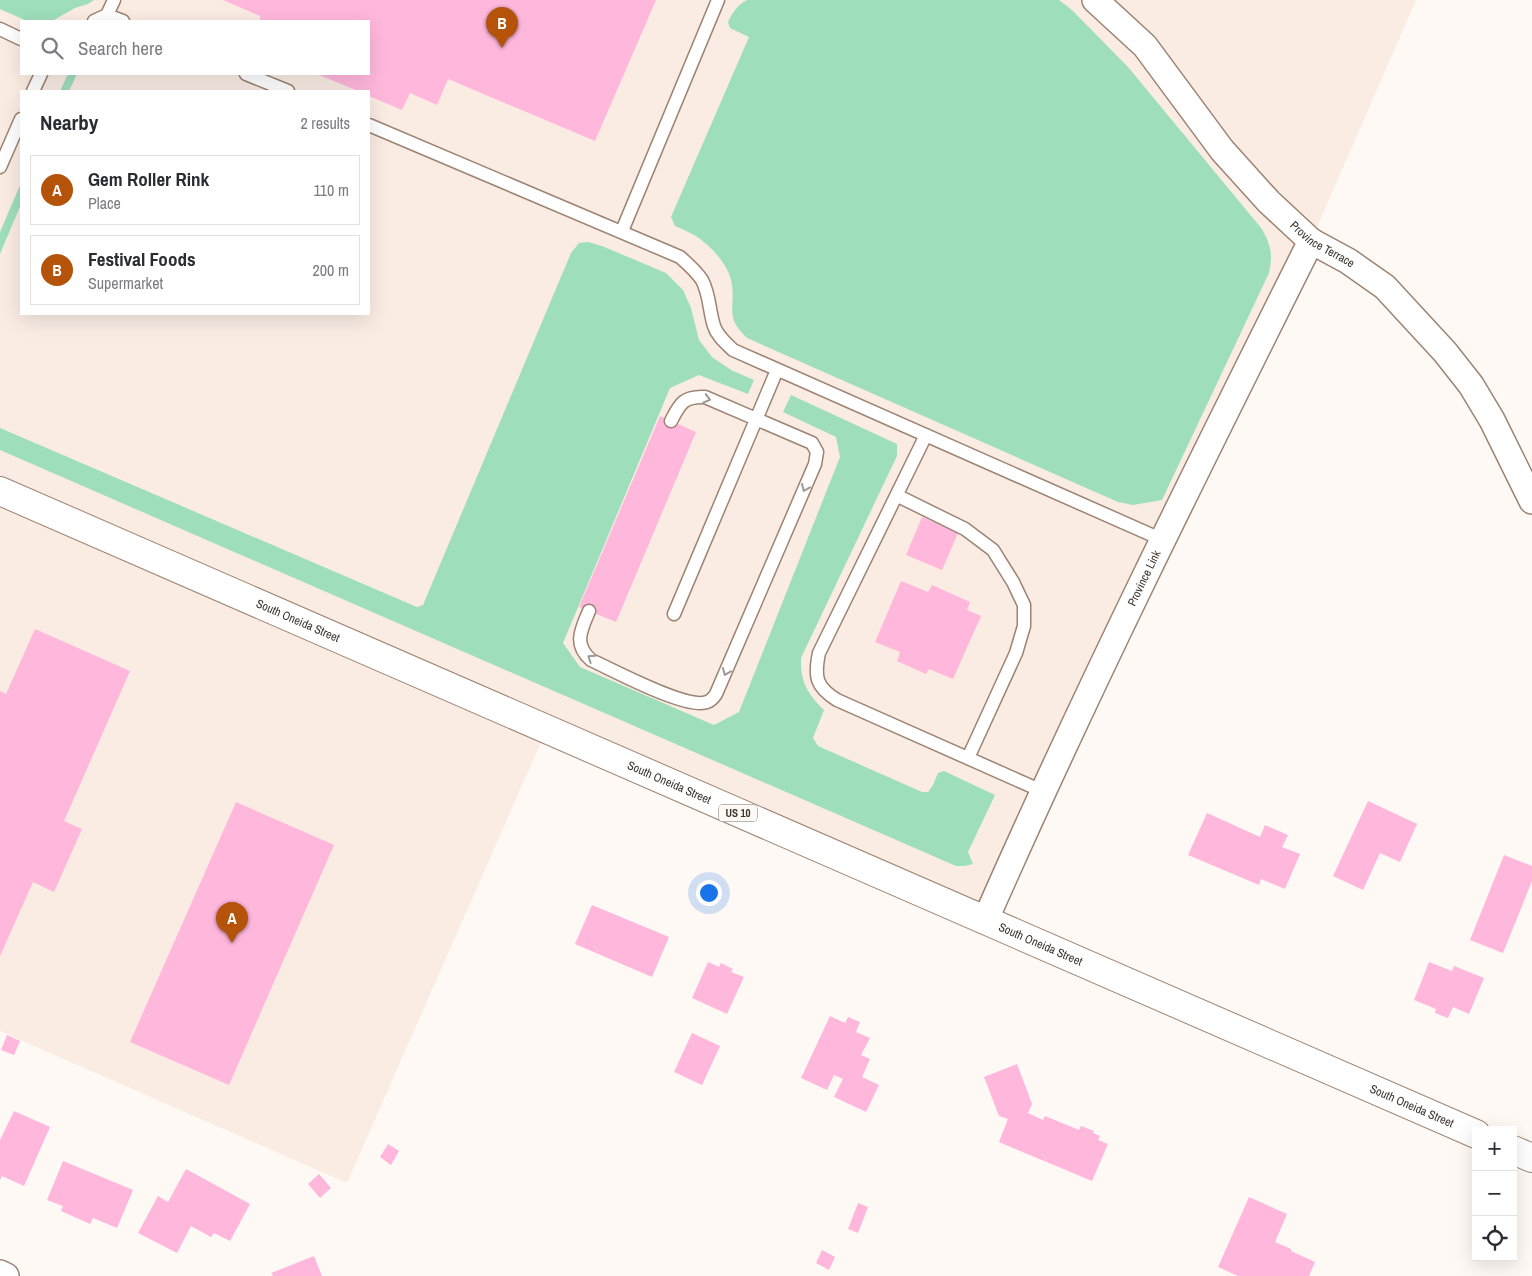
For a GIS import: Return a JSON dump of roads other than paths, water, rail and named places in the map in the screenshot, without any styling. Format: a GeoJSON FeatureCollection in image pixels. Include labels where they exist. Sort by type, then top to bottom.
{"type":"FeatureCollection","features":[{"type":"Feature","properties":{"kind":"highway","name":"South Oneida Street"},"geometry":{"type":"LineString","coordinates":[[0,491],[1472,1132]]}},
{"type":"Feature","properties":{"kind":"highway"},"geometry":{"type":"LineString","coordinates":[[1517,1152],[1532,1158]]}},
{"type":"Feature","properties":{"kind":"street","name":"Province Terrace"},"geometry":{"type":"LineString","coordinates":[[1095,0],[1144,46],[1196,116],[1246,178],[1269,202],[1311,241],[1348,261],[1385,287],[1445,352],[1471,385],[1492,420],[1532,501]]}},
{"type":"Feature","properties":{"kind":"street","name":"Province Link"},"geometry":{"type":"LineString","coordinates":[[985,921],[1042,791],[1163,540],[1311,241]]}},
{"type":"Feature","properties":{"kind":"street"},"geometry":{"type":"LineString","coordinates":[[0,1273],[6,1276]]}},
{"type":"Feature","properties":{"kind":"lane"},"geometry":{"type":"LineString","coordinates":[[96,20],[107,15],[114,0]]}},
{"type":"Feature","properties":{"kind":"lane"},"geometry":{"type":"LineString","coordinates":[[622,231],[718,0]]}},
{"type":"Feature","properties":{"kind":"lane"},"geometry":{"type":"LineString","coordinates":[[107,15],[120,20]]}},
{"type":"Feature","properties":{"kind":"lane"},"geometry":{"type":"LineString","coordinates":[[0,30],[20,39]]}},
{"type":"Feature","properties":{"kind":"lane"},"geometry":{"type":"LineString","coordinates":[[33,90],[41,75]]}},
{"type":"Feature","properties":{"kind":"lane"},"geometry":{"type":"LineString","coordinates":[[248,75],[286,90]]}},
{"type":"Feature","properties":{"kind":"lane"},"geometry":{"type":"LineString","coordinates":[[0,167],[20,120]]}},
{"type":"Feature","properties":{"kind":"lane"},"geometry":{"type":"LineString","coordinates":[[370,125],[667,250],[686,261],[702,280],[709,299],[714,327],[733,350],[1163,540]]}},
{"type":"Feature","properties":{"kind":"lane"},"geometry":{"type":"LineString","coordinates":[[674,614],[777,370]]}},
{"type":"Feature","properties":{"kind":"lane"},"geometry":{"type":"LineString","coordinates":[[589,612],[582,629],[580,643],[583,653],[591,660],[679,700],[695,703],[708,702],[716,694],[815,464],[817,452],[812,443],[705,397],[693,397],[684,401],[677,409],[671,421]]}},
{"type":"Feature","properties":{"kind":"lane"},"geometry":{"type":"LineString","coordinates":[[926,435],[898,496],[819,653],[816,667],[818,682],[826,693],[838,700],[1042,791]]}},
{"type":"Feature","properties":{"kind":"lane"},"geometry":{"type":"LineString","coordinates":[[898,496],[965,528],[993,550],[1013,582],[1024,605],[1024,626],[1016,653],[968,758]]}},
{"type":"Feature","properties":{"kind":"place","name":"Festival Foods"},"geometry":{"type":"Point","coordinates":[502,48]}},
{"type":"Feature","properties":{"kind":"place","name":"Gem Roller Rink"},"geometry":{"type":"Point","coordinates":[232,943]}}]}
